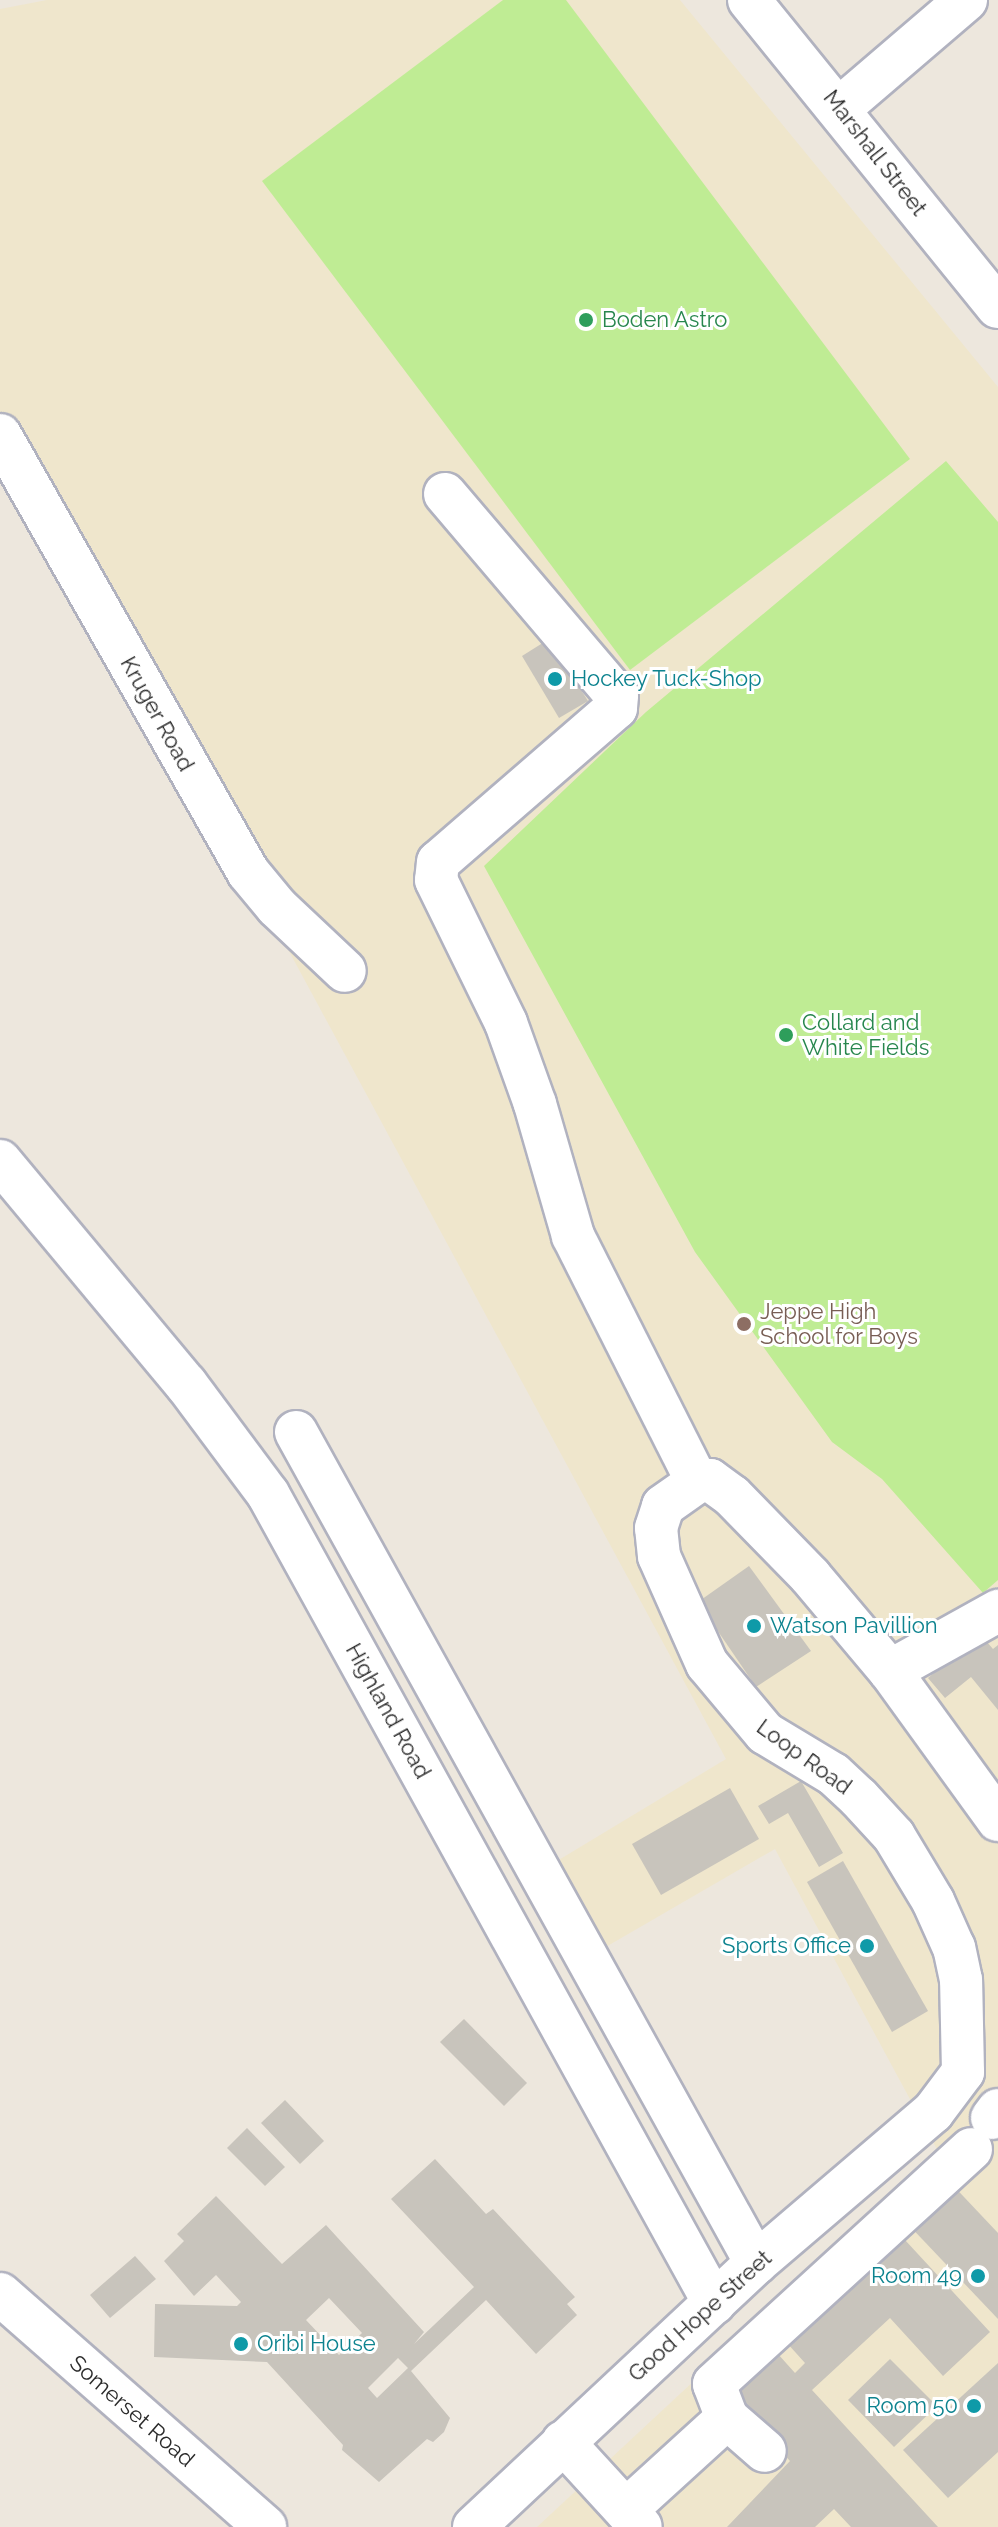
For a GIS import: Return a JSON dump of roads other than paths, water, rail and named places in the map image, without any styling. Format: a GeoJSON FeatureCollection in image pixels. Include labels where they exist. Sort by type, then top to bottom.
{"type":"FeatureCollection","features":[{"type":"Feature","properties":{"kind":"street","name":"Marshall Street"},"geometry":{"type":"LineString","coordinates":[[749,0],[840,108],[998,307]]}},
{"type":"Feature","properties":{"kind":"street"},"geometry":{"type":"LineString","coordinates":[[840,108],[966,0]]}},
{"type":"Feature","properties":{"kind":"street","name":"Kruger Road"},"geometry":{"type":"LineString","coordinates":[[0,435],[248,872],[277,907],[345,971]]}},
{"type":"Feature","properties":{"kind":"street"},"geometry":{"type":"LineString","coordinates":[[445,494],[617,696],[616,708],[438,862],[436,880],[506,1023],[535,1104],[573,1236],[697,1482],[710,1480],[732,1496],[810,1576],[890,1671],[998,1820]]}},
{"type":"Feature","properties":{"kind":"street","name":"Highland Road"},"geometry":{"type":"LineString","coordinates":[[0,1161],[186,1384],[268,1494],[714,2303]]}},
{"type":"Feature","properties":{"kind":"street"},"geometry":{"type":"LineString","coordinates":[[296,1432],[756,2263]]}},
{"type":"Feature","properties":{"kind":"street","name":"Loop Road"},"geometry":{"type":"LineString","coordinates":[[697,1482],[663,1506],[656,1528],[659,1556],[694,1641],[730,1696],[765,1733],[833,1774],[894,1836],[954,1948],[966,2048],[963,2072],[933,2112]]}},
{"type":"Feature","properties":{"kind":"street"},"geometry":{"type":"LineString","coordinates":[[890,1671],[998,1611]]}},
{"type":"Feature","properties":{"kind":"street","name":"Good Hope Street"},"geometry":{"type":"LineString","coordinates":[[474,2527],[756,2263],[933,2112]]}},
{"type":"Feature","properties":{"kind":"street"},"geometry":{"type":"LineString","coordinates":[[765,2451],[727,2418],[714,2384],[987,2126]]}},
{"type":"Feature","properties":{"kind":"street","name":"Somerset Road"},"geometry":{"type":"LineString","coordinates":[[0,2294],[265,2527]]}},
{"type":"Feature","properties":{"kind":"street"},"geometry":{"type":"LineString","coordinates":[[563,2442],[634,2518],[727,2418]]}},
{"type":"Feature","properties":{"kind":"place","name":"Boden Astro"},"geometry":{"type":"Point","coordinates":[586,320]}},
{"type":"Feature","properties":{"kind":"place","name":"Hockey Tuck-Shop"},"geometry":{"type":"Point","coordinates":[555,679]}},
{"type":"Feature","properties":{"kind":"place","name":"Collard and White Fields"},"geometry":{"type":"Point","coordinates":[786,1035]}},
{"type":"Feature","properties":{"kind":"place","name":"Jeppe High School for Boys"},"geometry":{"type":"Point","coordinates":[744,1324]}},
{"type":"Feature","properties":{"kind":"place","name":"Watson Pavillion"},"geometry":{"type":"Point","coordinates":[754,1626]}},
{"type":"Feature","properties":{"kind":"place","name":"Sports Office"},"geometry":{"type":"Point","coordinates":[867,1946]}},
{"type":"Feature","properties":{"kind":"place","name":"Room 49"},"geometry":{"type":"Point","coordinates":[978,2276]}},
{"type":"Feature","properties":{"kind":"place","name":"Oribi House"},"geometry":{"type":"Point","coordinates":[241,2344]}},
{"type":"Feature","properties":{"kind":"place","name":"Room 50"},"geometry":{"type":"Point","coordinates":[974,2406]}}]}
